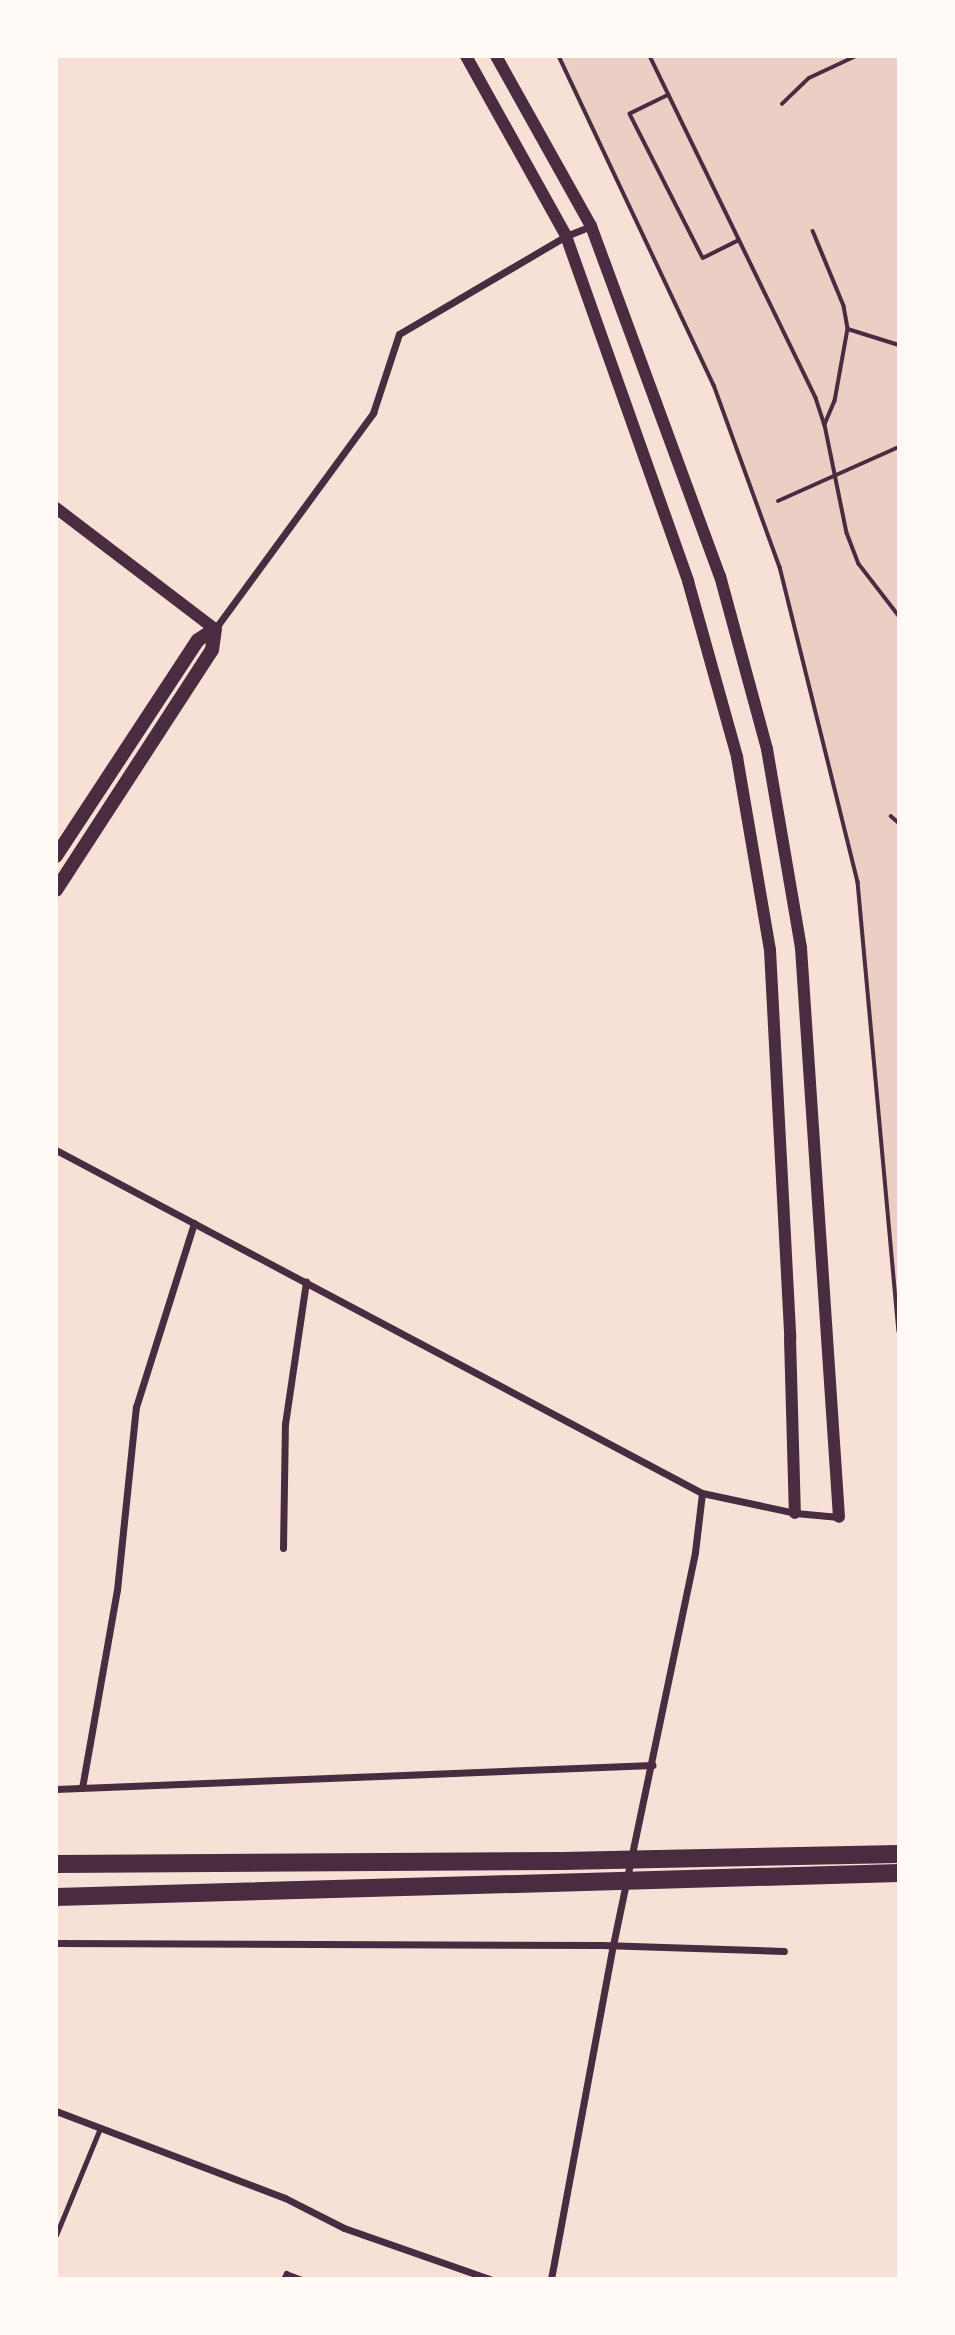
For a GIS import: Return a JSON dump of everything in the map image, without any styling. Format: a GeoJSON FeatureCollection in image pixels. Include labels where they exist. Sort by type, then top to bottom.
{"type":"FeatureCollection","features":[{"type":"Feature","properties":{"kind":"main road"},"geometry":{"type":"LineString","coordinates":[[56,856],[198,640],[215,629]]}},
{"type":"Feature","properties":{"kind":"main road"},"geometry":{"type":"LineString","coordinates":[[56,890],[212,650],[215,629]]}},
{"type":"Feature","properties":{"kind":"main road"},"geometry":{"type":"LineString","coordinates":[[56,1864],[563,1861],[899,1854]]}},
{"type":"Feature","properties":{"kind":"main road"},"geometry":{"type":"LineString","coordinates":[[56,1897],[899,1874]]}},
{"type":"Feature","properties":{"kind":"street"},"geometry":{"type":"LineString","coordinates":[[466,56],[566,236],[688,582],[737,757],[770,950],[790,1338],[795,1513]]}},
{"type":"Feature","properties":{"kind":"street"},"geometry":{"type":"LineString","coordinates":[[56,1150],[702,1493],[795,1513],[839,1517],[801,948],[767,749],[720,576],[591,226],[496,56]]}},
{"type":"Feature","properties":{"kind":"street"},"geometry":{"type":"LineString","coordinates":[[56,508],[215,629],[373,413],[399,334],[566,236],[591,226]]}},
{"type":"Feature","properties":{"kind":"street"},"geometry":{"type":"LineString","coordinates":[[82,1788],[117,1590],[136,1406],[194,1223]]}},
{"type":"Feature","properties":{"kind":"street"},"geometry":{"type":"LineString","coordinates":[[283,1548],[285,1424],[306,1282]]}},
{"type":"Feature","properties":{"kind":"street"},"geometry":{"type":"LineString","coordinates":[[551,2279],[613,1945],[653,1765],[695,1552],[702,1493]]}},
{"type":"Feature","properties":{"kind":"street"},"geometry":{"type":"LineString","coordinates":[[56,1790],[653,1765]]}},
{"type":"Feature","properties":{"kind":"street"},"geometry":{"type":"LineString","coordinates":[[56,1944],[613,1945],[784,1951]]}},
{"type":"Feature","properties":{"kind":"street"},"geometry":{"type":"LineString","coordinates":[[56,2111],[285,2198],[344,2228],[490,2279]]}},
{"type":"Feature","properties":{"kind":"lane"},"geometry":{"type":"LineString","coordinates":[[56,2235],[100,2128]]}},
{"type":"Feature","properties":{"kind":"lane"},"geometry":{"type":"LineString","coordinates":[[284,2279],[286,2273],[302,2279]]}},
{"type":"Feature","properties":{"kind":"path"},"geometry":{"type":"LineString","coordinates":[[559,56],[709,374],[780,567],[858,882],[899,1331]]}},
{"type":"Feature","properties":{"kind":"path"},"geometry":{"type":"LineString","coordinates":[[650,56],[816,398],[825,425],[847,533],[859,564],[899,617]]}},
{"type":"Feature","properties":{"kind":"path"},"geometry":{"type":"LineString","coordinates":[[782,104],[809,78],[856,56]]}},
{"type":"Feature","properties":{"kind":"path"},"geometry":{"type":"LineString","coordinates":[[669,94],[630,114],[703,258],[739,240]]}},
{"type":"Feature","properties":{"kind":"path"},"geometry":{"type":"LineString","coordinates":[[813,231],[844,306],[848,329],[835,401],[825,425]]}},
{"type":"Feature","properties":{"kind":"path"},"geometry":{"type":"LineString","coordinates":[[848,329],[899,345]]}},
{"type":"Feature","properties":{"kind":"path"},"geometry":{"type":"LineString","coordinates":[[778,501],[899,447]]}},
{"type":"Feature","properties":{"kind":"path"},"geometry":{"type":"LineString","coordinates":[[891,816],[899,823]]}},
{"type":"Feature","properties":{"kind":"shaded area"},"geometry":{"type":"Polygon","coordinates":[[[559,56],[899,56],[899,1331],[858,882],[780,567],[714,385],[559,56]]]}}]}
